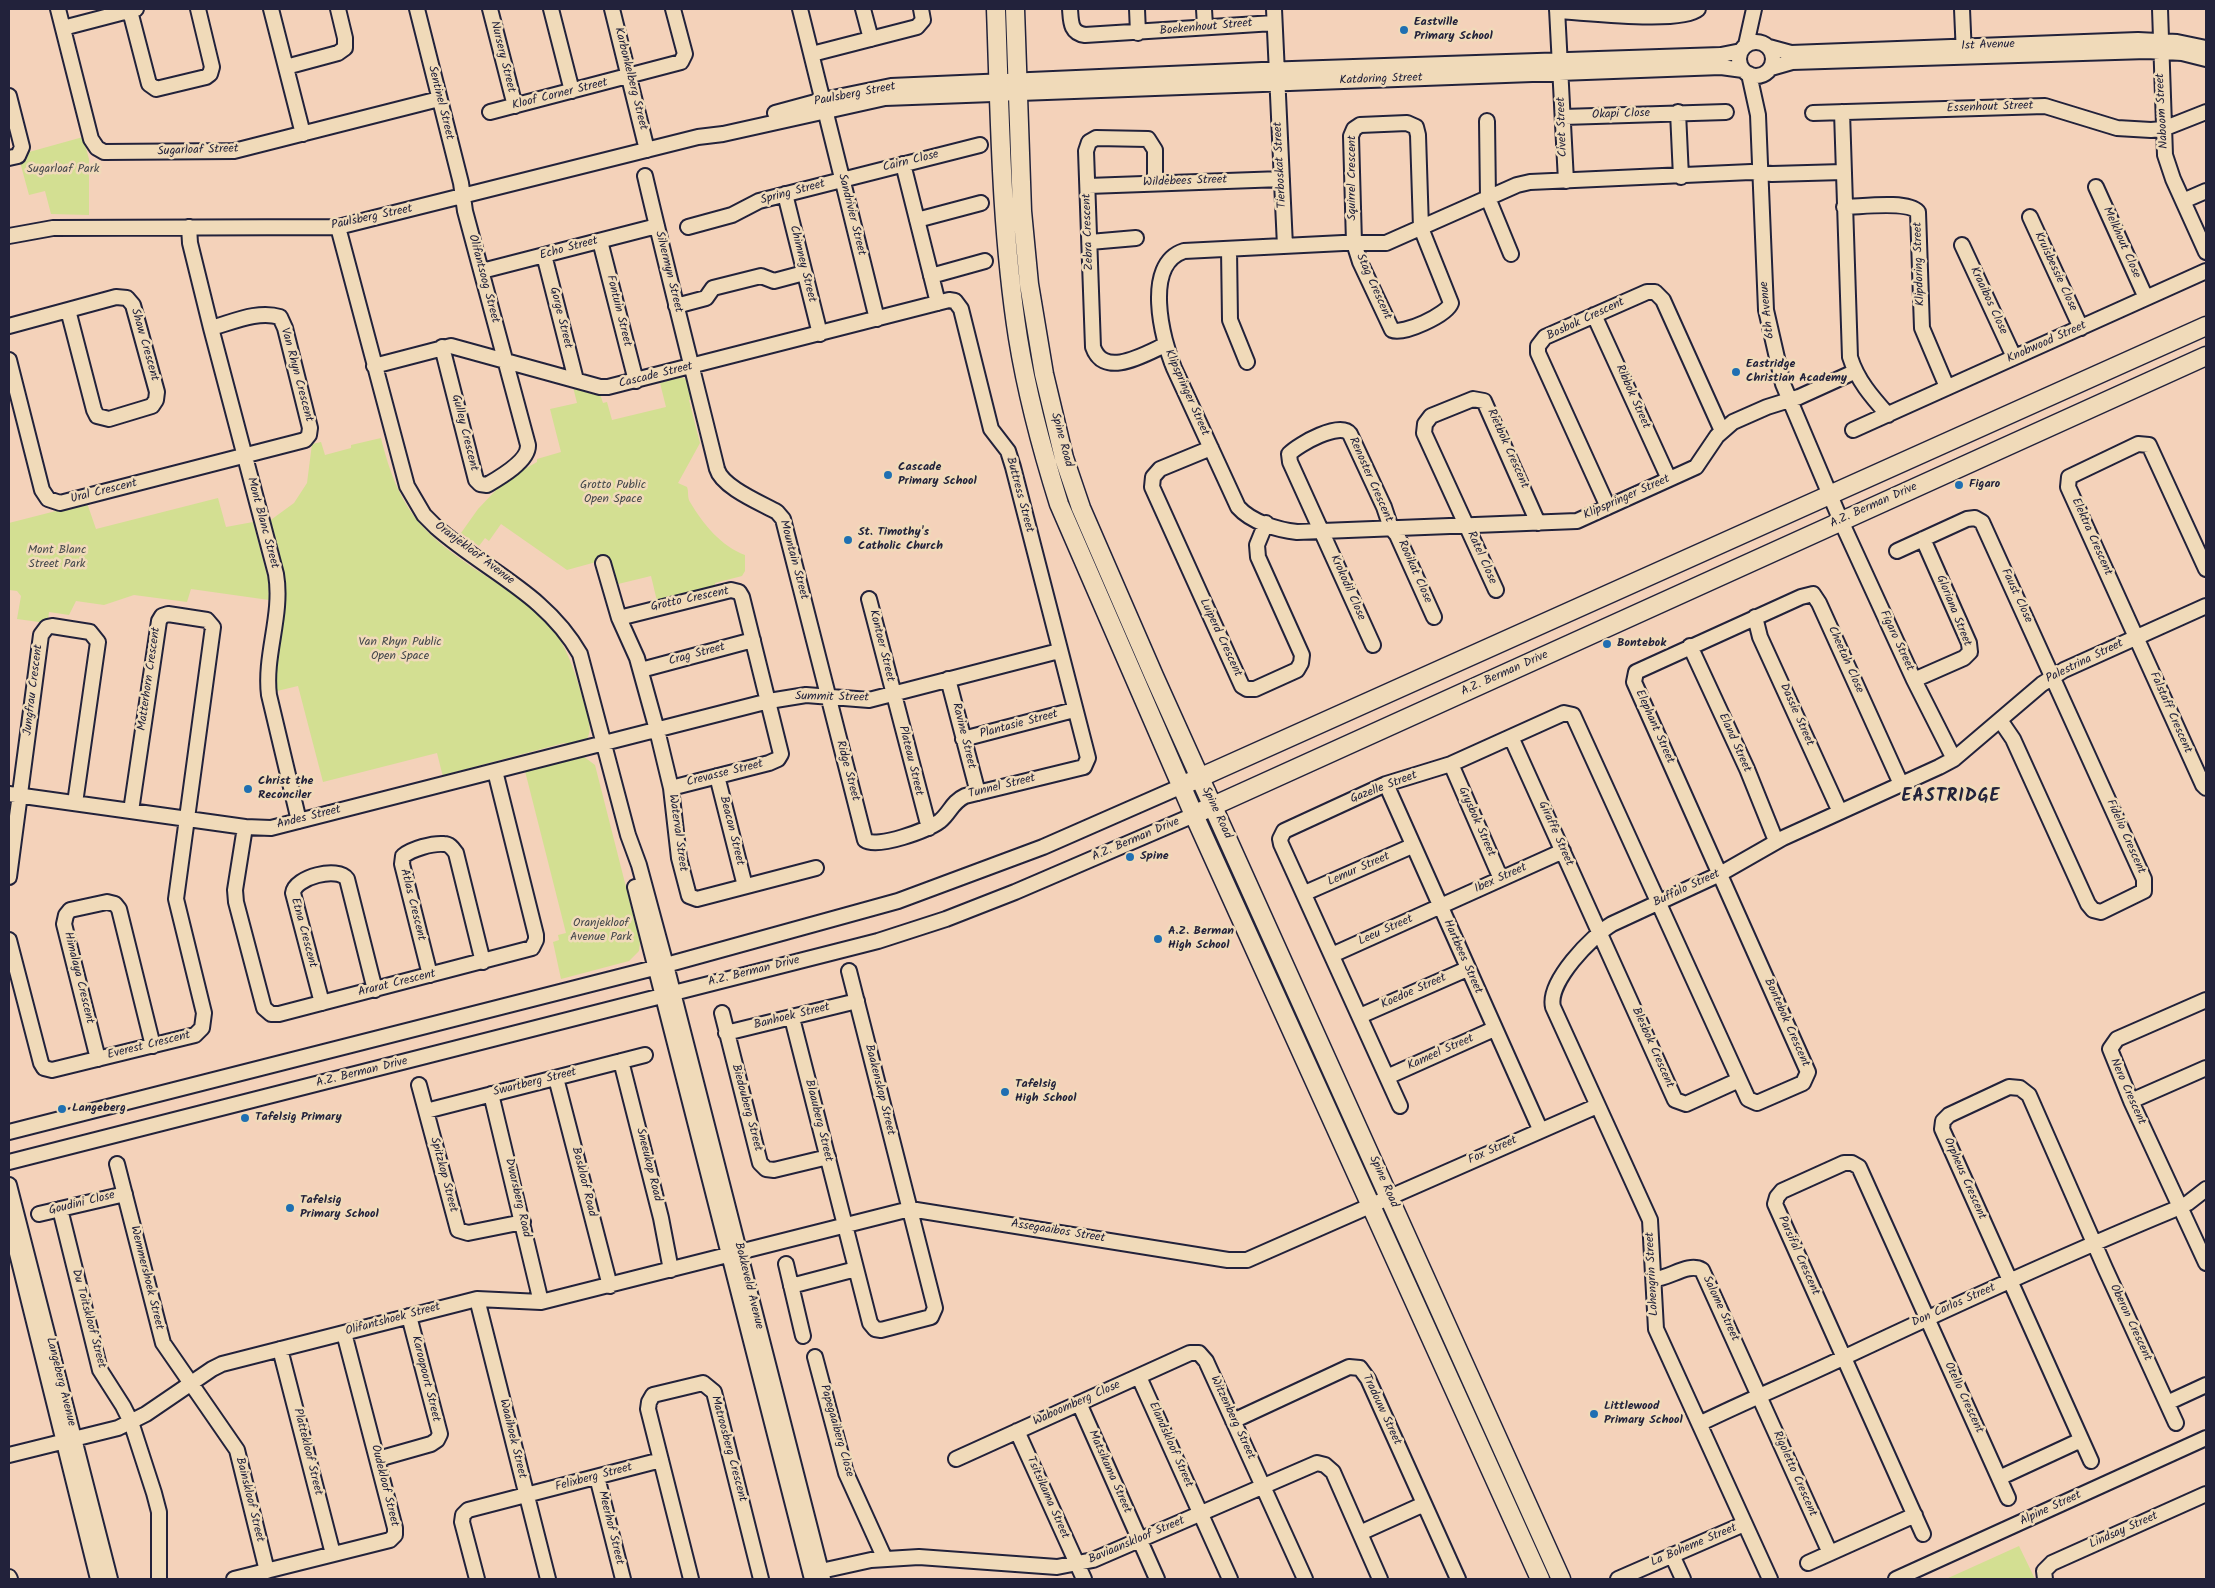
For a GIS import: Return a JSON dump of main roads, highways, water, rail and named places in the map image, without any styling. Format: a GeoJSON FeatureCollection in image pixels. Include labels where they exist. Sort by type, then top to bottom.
{"type":"FeatureCollection","features":[{"type":"Feature","properties":{"kind":"main road","name":"Spine Road"},"geometry":{"type":"LineString","coordinates":[[996,9],[1004,220],[1012,297],[1018,340],[1046,462],[1072,535],[1194,815],[1540,1579]]}},
{"type":"Feature","properties":{"kind":"main road","name":"Spine Road"},"geometry":{"type":"LineString","coordinates":[[1015,9],[1022,211],[1028,284],[1044,374],[1064,458],[1081,508],[1110,577],[1561,1579]]}},
{"type":"Feature","properties":{"kind":"main road"},"geometry":{"type":"LineString","coordinates":[[1182,786],[2206,326]]}},
{"type":"Feature","properties":{"kind":"main road","name":"A.Z. Berman Drive"},"geometry":{"type":"LineString","coordinates":[[1194,815],[2206,356]]}},
{"type":"Feature","properties":{"kind":"place","name":"Eastville Primary School"},"geometry":{"type":"Point","coordinates":[1404,30]}},
{"type":"Feature","properties":{"kind":"place","name":"Eastridge Christian Academy"},"geometry":{"type":"Point","coordinates":[1736,372]}},
{"type":"Feature","properties":{"kind":"place","name":"Cascade Primary School"},"geometry":{"type":"Point","coordinates":[888,475]}},
{"type":"Feature","properties":{"kind":"place","name":"Figaro"},"geometry":{"type":"Point","coordinates":[1959,485]}},
{"type":"Feature","properties":{"kind":"place","name":"St. Timothy's Catholic Church"},"geometry":{"type":"Point","coordinates":[848,540]}},
{"type":"Feature","properties":{"kind":"place","name":"Bontebok"},"geometry":{"type":"Point","coordinates":[1607,644]}},
{"type":"Feature","properties":{"kind":"place","name":"Christ the Reconciler"},"geometry":{"type":"Point","coordinates":[248,789]}},
{"type":"Feature","properties":{"kind":"place","name":"Spine"},"geometry":{"type":"Point","coordinates":[1130,857]}},
{"type":"Feature","properties":{"kind":"place","name":"A.Z. Berman High School"},"geometry":{"type":"Point","coordinates":[1158,939]}},
{"type":"Feature","properties":{"kind":"place","name":"Tafelsig High School"},"geometry":{"type":"Point","coordinates":[1005,1092]}},
{"type":"Feature","properties":{"kind":"place","name":"Langeberg"},"geometry":{"type":"Point","coordinates":[62,1109]}},
{"type":"Feature","properties":{"kind":"place","name":"Tafelsig Primary"},"geometry":{"type":"Point","coordinates":[245,1118]}},
{"type":"Feature","properties":{"kind":"place","name":"Tafelsig Primary School"},"geometry":{"type":"Point","coordinates":[290,1208]}},
{"type":"Feature","properties":{"kind":"place","name":"Littlewood Primary School"},"geometry":{"type":"Point","coordinates":[1594,1414]}},
{"type":"Feature","properties":{"kind":"district","name":"EASTRIDGE"},"geometry":{"type":"Point","coordinates":[1951,798]}},
{"type":"Feature","properties":{"kind":"park label","name":"Sugarloaf Park"},"geometry":{"type":"Point","coordinates":[63,170]}},
{"type":"Feature","properties":{"kind":"park label","name":"Grotto Public Open Space"},"geometry":{"type":"Point","coordinates":[613,493]}},
{"type":"Feature","properties":{"kind":"park label","name":"Mont Blanc Street Park"},"geometry":{"type":"Point","coordinates":[57,558]}},
{"type":"Feature","properties":{"kind":"park label","name":"Van Rhyn Public Open Space"},"geometry":{"type":"Point","coordinates":[400,650]}},
{"type":"Feature","properties":{"kind":"park label","name":"Oranjekloof Avenue Park"},"geometry":{"type":"Point","coordinates":[601,931]}}]}
